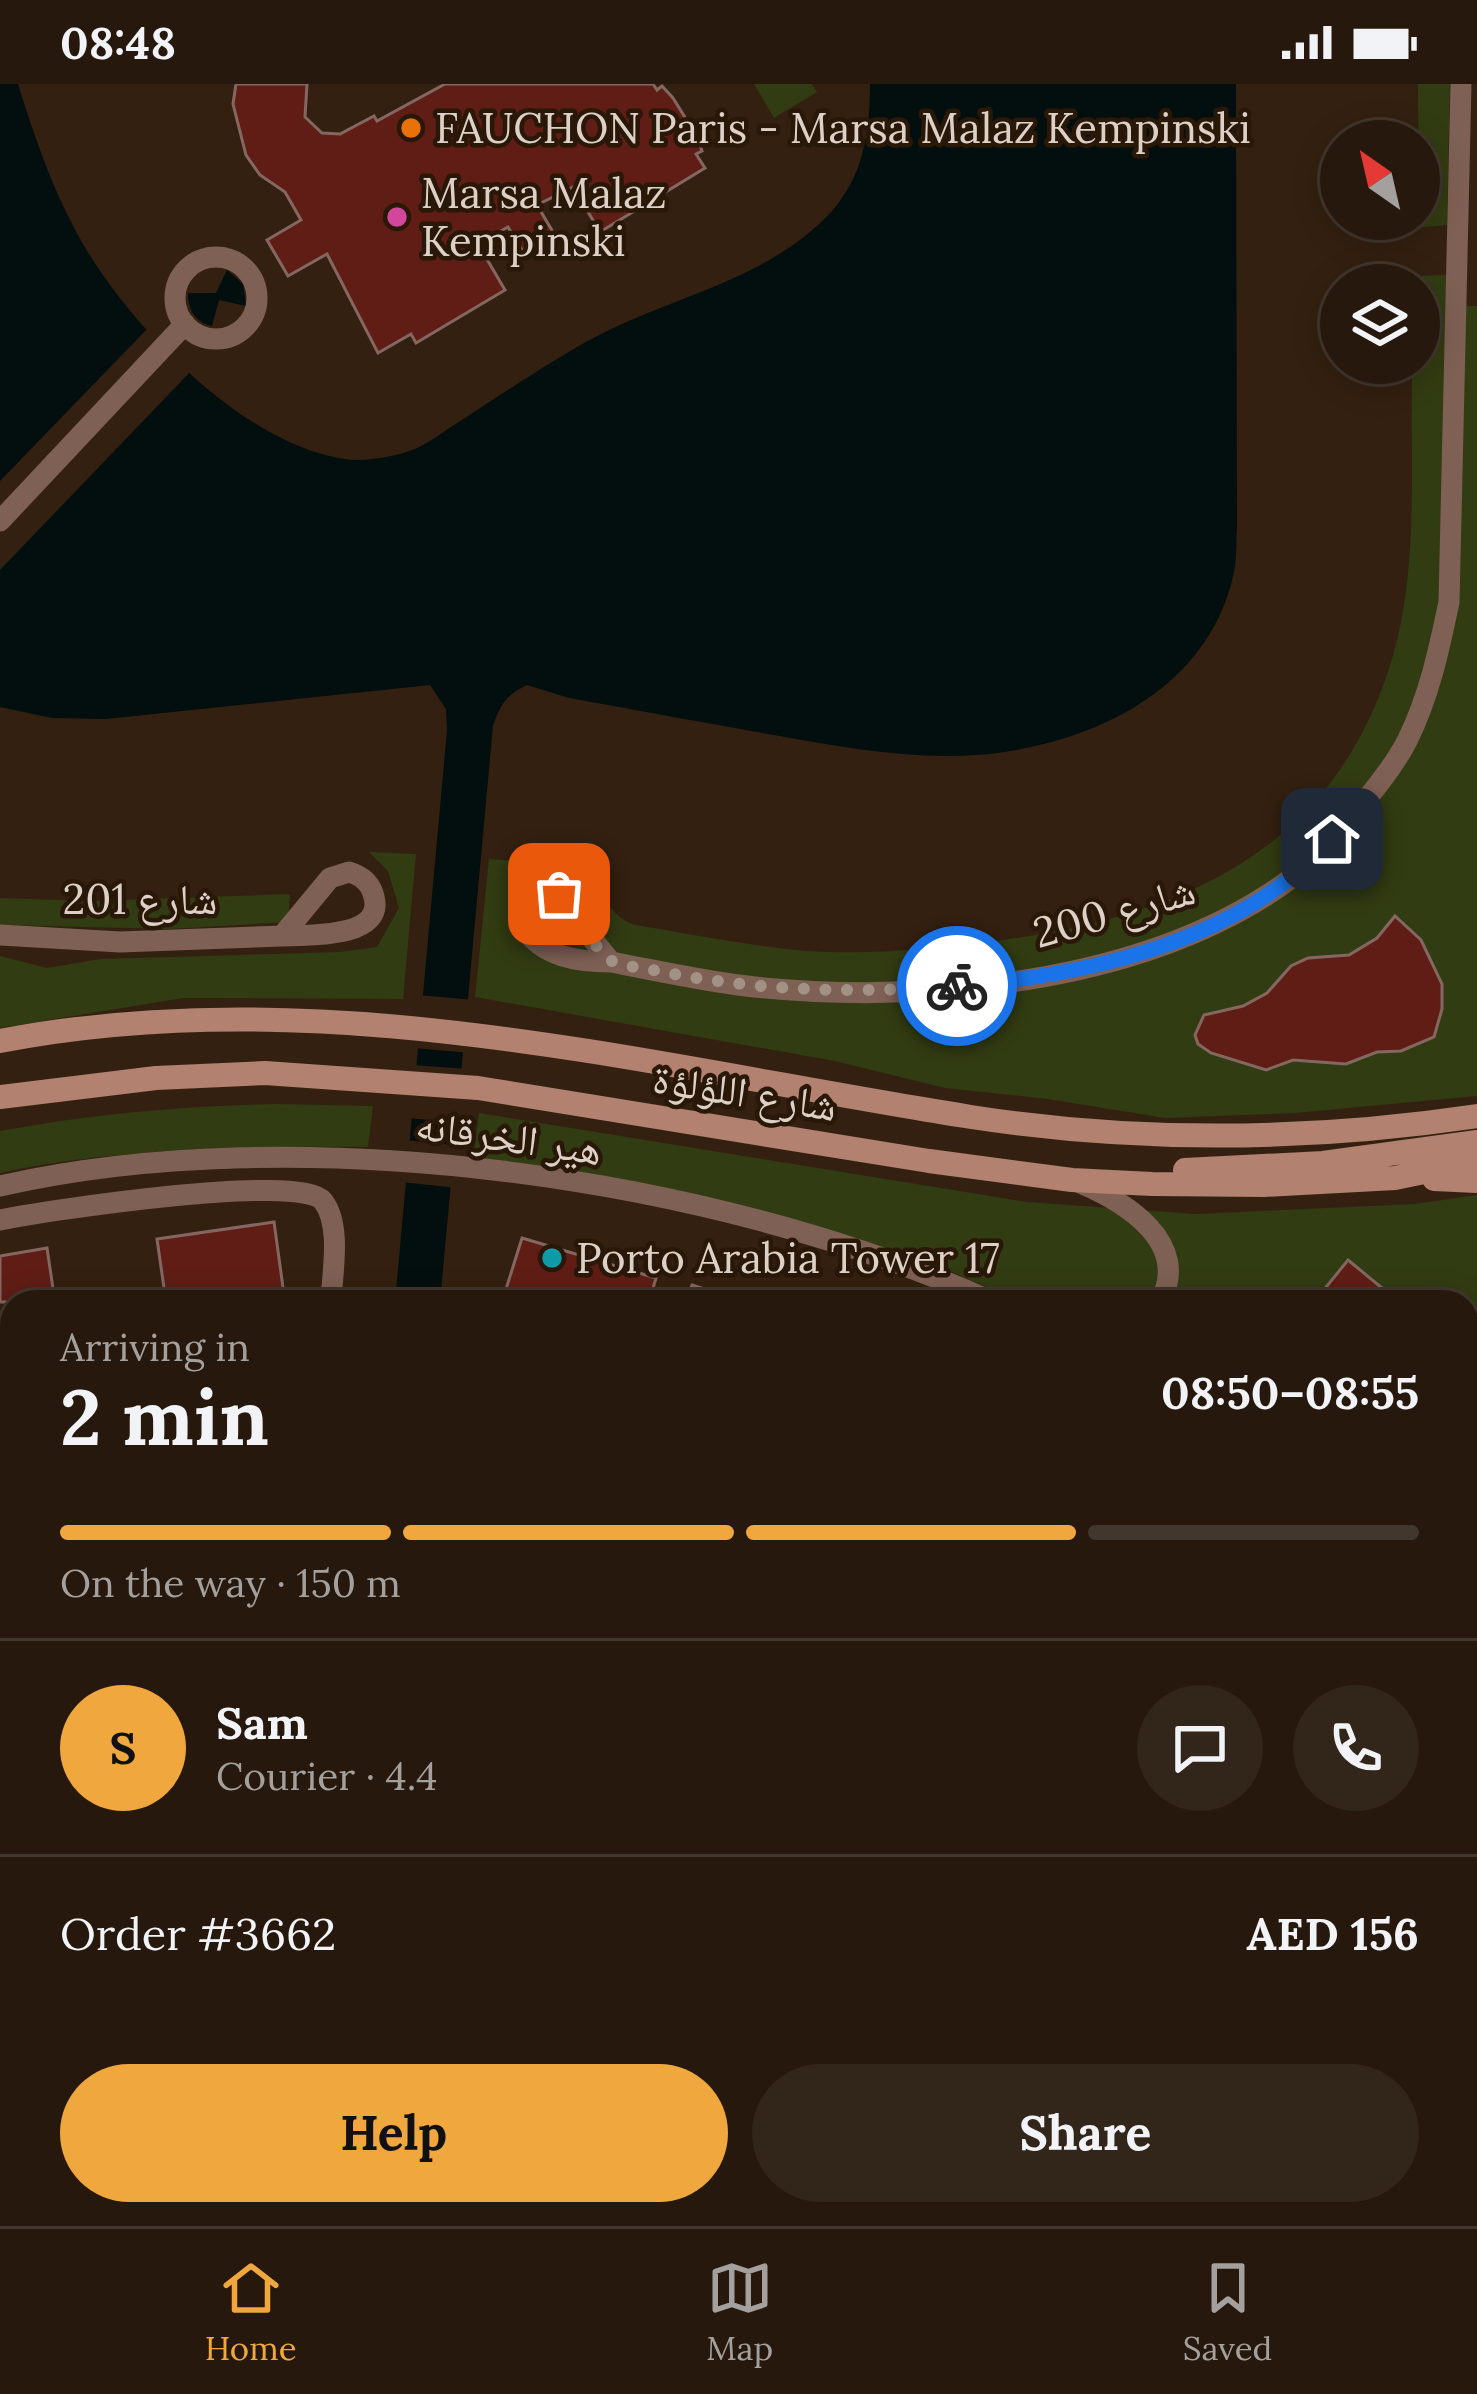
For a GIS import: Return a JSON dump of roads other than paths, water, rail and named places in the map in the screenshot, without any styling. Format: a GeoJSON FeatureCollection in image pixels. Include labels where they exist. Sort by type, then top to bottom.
{"type":"FeatureCollection","features":[{"type":"Feature","properties":{"kind":"main road","name":"شارع اللؤلؤة"},"geometry":{"type":"LineString","coordinates":[[0,1041],[88,1025],[266,1020],[485,1036],[618,1054],[974,1117],[1074,1128],[1204,1137],[1300,1137],[1476,1122]]}},
{"type":"Feature","properties":{"kind":"main road","name":"شارع اللؤلؤة"},"geometry":{"type":"LineString","coordinates":[[0,1097],[136,1080],[244,1074],[478,1088],[1072,1180],[1264,1185],[1395,1178],[1477,1161]]}},
{"type":"Feature","properties":{"kind":"main road"},"geometry":{"type":"LineString","coordinates":[[1112,1181],[1154,1172],[1323,1162],[1476,1122]]}},
{"type":"Feature","properties":{"kind":"main road"},"geometry":{"type":"LineString","coordinates":[[1395,1178],[1477,1181]]}},
{"type":"Feature","properties":{"kind":"street","name":"شارع 200"},"geometry":{"type":"LineString","coordinates":[[611,962],[704,981],[818,992],[994,983],[1074,968],[1192,936],[1285,883],[1314,859],[1383,780],[1408,739],[1434,671],[1449,602],[1468,290],[1461,84]]}},
{"type":"Feature","properties":{"kind":"street"},"geometry":{"type":"LineString","coordinates":[[0,521],[185,324]]}},
{"type":"Feature","properties":{"kind":"street","name":"شارع 201"},"geometry":{"type":"LineString","coordinates":[[0,934],[120,942],[282,936]]}},
{"type":"Feature","properties":{"kind":"street","name":"هير الخرقانه"},"geometry":{"type":"LineString","coordinates":[[0,1186],[138,1162],[371,1159],[467,1168],[657,1198],[800,1232],[885,1258],[964,1290]]}},
{"type":"Feature","properties":{"kind":"street"},"geometry":{"type":"LineString","coordinates":[[1072,1180],[1127,1209],[1164,1245],[1170,1275],[1164,1290]]}},
{"type":"Feature","properties":{"kind":"street"},"geometry":{"type":"LineString","coordinates":[[0,1220],[73,1206],[185,1196],[290,1190],[315,1194],[326,1203],[334,1232],[332,1290]]}},
{"type":"Feature","properties":{"kind":"place","name":"FAUCHON Paris - Marsa Malaz Kempinski"},"geometry":{"type":"Point","coordinates":[411,128]}},
{"type":"Feature","properties":{"kind":"place","name":"Marsa Malaz Kempinski"},"geometry":{"type":"Point","coordinates":[397,217]}},
{"type":"Feature","properties":{"kind":"place","name":"Porto Arabia Tower 17"},"geometry":{"type":"Point","coordinates":[552,1258]}}]}
